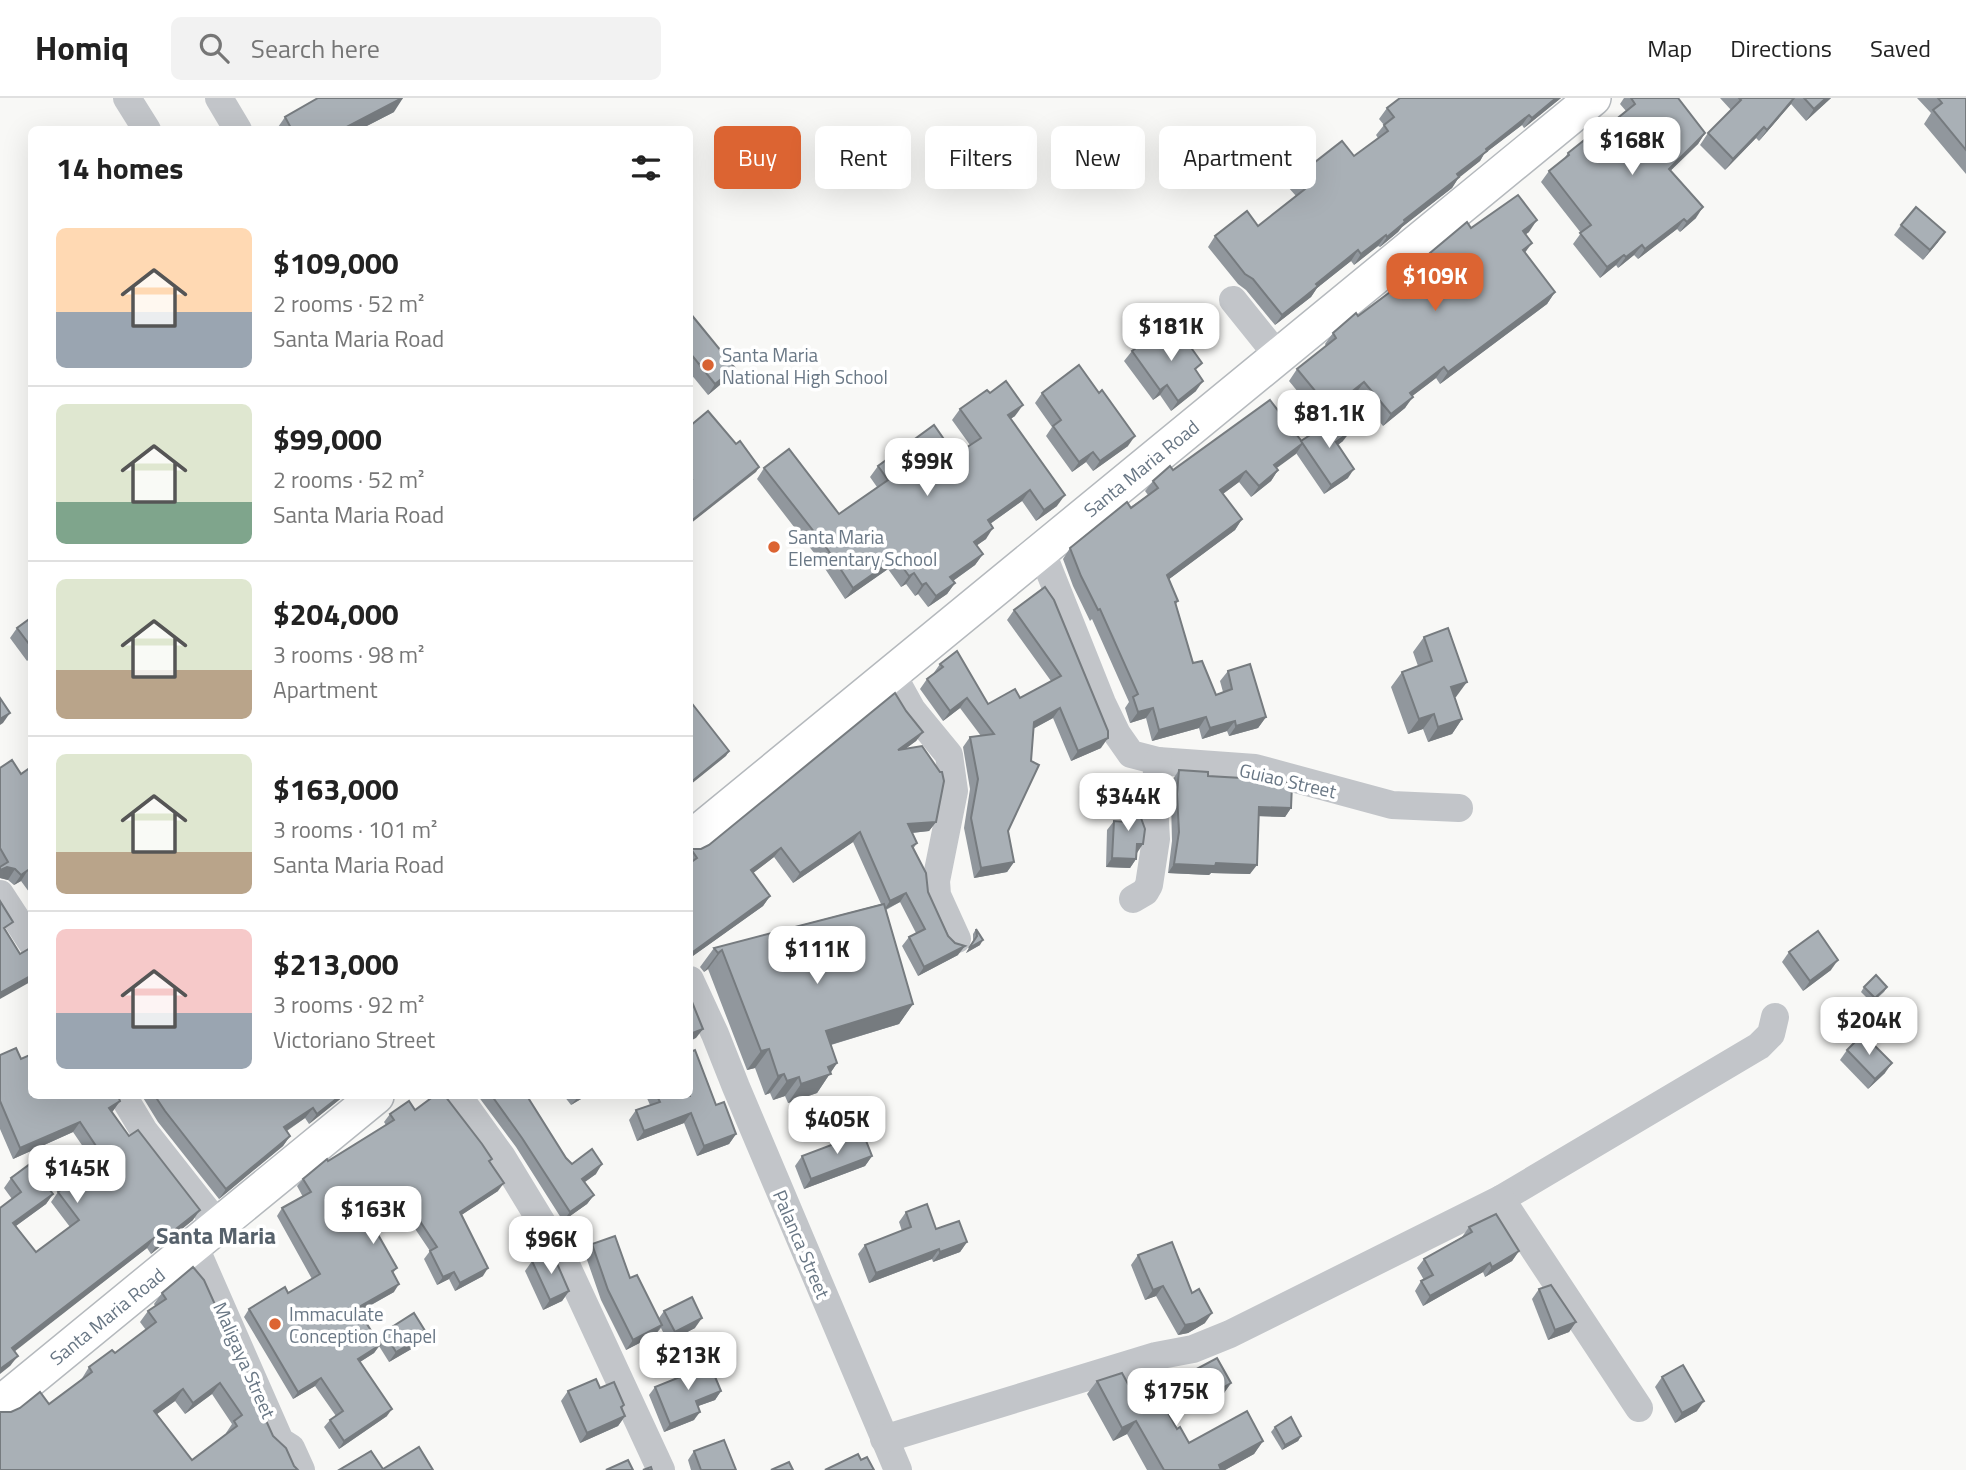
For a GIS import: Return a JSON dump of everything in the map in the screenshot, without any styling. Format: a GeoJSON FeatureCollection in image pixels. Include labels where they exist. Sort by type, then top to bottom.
{"type":"FeatureCollection","features":[{"type":"Feature","properties":{"kind":"main road","name":"Santa Maria Road"},"geometry":{"type":"LineString","coordinates":[[693,837],[1593,98]]}},
{"type":"Feature","properties":{"kind":"main road","name":"Santa Maria Road"},"geometry":{"type":"LineString","coordinates":[[0,1404],[372,1099]]}},
{"type":"Feature","properties":{"kind":"street"},"geometry":{"type":"LineString","coordinates":[[127,98],[144,126]]}},
{"type":"Feature","properties":{"kind":"street"},"geometry":{"type":"LineString","coordinates":[[219,98],[236,126]]}},
{"type":"Feature","properties":{"kind":"street"},"geometry":{"type":"LineString","coordinates":[[1233,300],[1278,356]]}},
{"type":"Feature","properties":{"kind":"street","name":"Guiao Street"},"geometry":{"type":"LineString","coordinates":[[1041,550],[1102,703],[1117,734],[1131,754],[1158,761],[1255,768],[1392,805],[1458,808]]}},
{"type":"Feature","properties":{"kind":"street"},"geometry":{"type":"LineString","coordinates":[[891,672],[912,710],[949,755],[954,791],[936,881],[937,895],[957,939]]}},
{"type":"Feature","properties":{"kind":"street"},"geometry":{"type":"LineString","coordinates":[[1133,898],[1144,892],[1149,885],[1156,839],[1154,803],[1158,761]]}},
{"type":"Feature","properties":{"kind":"street"},"geometry":{"type":"LineString","coordinates":[[0,894],[28,937]]}},
{"type":"Feature","properties":{"kind":"street","name":"Palanca Street"},"geometry":{"type":"LineString","coordinates":[[693,986],[898,1470]]}},
{"type":"Feature","properties":{"kind":"street"},"geometry":{"type":"LineString","coordinates":[[884,1439],[1156,1356],[1193,1349],[1230,1335],[1501,1199],[1759,1046],[1771,1034],[1775,1017]]}},
{"type":"Feature","properties":{"kind":"street","name":"Maligaya Street"},"geometry":{"type":"LineString","coordinates":[[125,1099],[206,1235],[280,1441],[291,1448],[300,1470]]}},
{"type":"Feature","properties":{"kind":"street"},"geometry":{"type":"LineString","coordinates":[[460,1099],[502,1157],[561,1254],[662,1470]]}},
{"type":"Feature","properties":{"kind":"street"},"geometry":{"type":"LineString","coordinates":[[1501,1199],[1639,1408]]}},
{"type":"Feature","properties":{"kind":"building"},"geometry":{"type":"Polygon","coordinates":[[[318,98],[402,98],[349,126],[290,126],[285,117],[318,98]]]}},
{"type":"Feature","properties":{"kind":"building"},"geometry":{"type":"Polygon","coordinates":[[[1400,98],[1556,98],[1532,118],[1529,115],[1486,149],[1487,151],[1457,174],[1459,177],[1404,220],[1405,222],[1387,237],[1386,235],[1361,254],[1358,250],[1282,315],[1215,236],[1247,211],[1258,226],[1305,189],[1316,189],[1316,161],[1342,141],[1354,156],[1388,131],[1384,125],[1394,117],[1387,108],[1400,98]]]}},
{"type":"Feature","properties":{"kind":"building"},"geometry":{"type":"Polygon","coordinates":[[[1631,98],[1678,98],[1705,133],[1669,169],[1703,207],[1687,222],[1684,219],[1645,249],[1642,245],[1607,267],[1580,233],[1591,225],[1549,171],[1602,126],[1604,129],[1635,104],[1631,98]]]}},
{"type":"Feature","properties":{"kind":"building"},"geometry":{"type":"Polygon","coordinates":[[[1739,98],[1794,98],[1767,130],[1764,127],[1733,159],[1708,133],[1741,100],[1739,98]]]}},
{"type":"Feature","properties":{"kind":"building"},"geometry":{"type":"Polygon","coordinates":[[[1804,98],[1826,98],[1814,109],[1804,98]]]}},
{"type":"Feature","properties":{"kind":"building"},"geometry":{"type":"Polygon","coordinates":[[[1938,98],[1966,98],[1966,150],[1933,110],[1942,103],[1938,98]]]}},
{"type":"Feature","properties":{"kind":"building"},"geometry":{"type":"Polygon","coordinates":[[[1518,195],[1537,220],[1523,231],[1532,243],[1523,250],[1555,292],[1448,372],[1444,367],[1410,393],[1413,397],[1391,414],[1364,382],[1330,409],[1297,369],[1336,338],[1333,333],[1356,313],[1358,316],[1402,283],[1400,280],[1432,256],[1430,253],[1467,222],[1471,228],[1518,195]]]}},
{"type":"Feature","properties":{"kind":"building"},"geometry":{"type":"Polygon","coordinates":[[[1916,207],[1945,232],[1930,250],[1901,225],[1916,207]]]}},
{"type":"Feature","properties":{"kind":"building"},"geometry":{"type":"Polygon","coordinates":[[[693,317],[735,368],[715,384],[693,357],[693,317]]]}},
{"type":"Feature","properties":{"kind":"building"},"geometry":{"type":"Polygon","coordinates":[[[1177,328],[1202,363],[1195,369],[1203,381],[1178,401],[1167,385],[1160,390],[1132,351],[1154,335],[1158,341],[1177,328]]]}},
{"type":"Feature","properties":{"kind":"building"},"geometry":{"type":"Polygon","coordinates":[[[1079,365],[1099,393],[1102,390],[1135,436],[1100,461],[1093,452],[1079,462],[1053,426],[1061,420],[1042,393],[1079,365]]]}},
{"type":"Feature","properties":{"kind":"building"},"geometry":{"type":"Polygon","coordinates":[[[1006,381],[1023,405],[1008,415],[1065,495],[1044,510],[1030,490],[988,520],[993,528],[974,542],[983,554],[950,577],[955,583],[936,596],[926,583],[922,585],[914,573],[909,576],[896,558],[853,588],[826,547],[764,468],[789,449],[839,514],[888,480],[878,466],[934,425],[955,455],[981,438],[960,409],[987,390],[990,393],[1006,381]]]}},
{"type":"Feature","properties":{"kind":"building"},"geometry":{"type":"Polygon","coordinates":[[[1270,400],[1303,443],[1274,465],[1278,470],[1259,486],[1246,471],[1220,490],[1242,519],[1167,575],[1178,601],[1175,602],[1193,663],[1202,661],[1216,695],[1232,689],[1228,671],[1250,664],[1266,717],[1236,726],[1235,721],[1210,728],[1206,717],[1159,730],[1153,708],[1138,712],[1133,697],[1138,694],[1070,548],[1127,502],[1131,508],[1158,488],[1153,481],[1170,466],[1173,470],[1270,400]]]}},
{"type":"Feature","properties":{"kind":"building"},"geometry":{"type":"Polygon","coordinates":[[[708,411],[736,444],[740,441],[759,467],[693,520],[693,424],[708,411]]]}},
{"type":"Feature","properties":{"kind":"building"},"geometry":{"type":"Polygon","coordinates":[[[1339,416],[1350,432],[1336,442],[1354,469],[1331,485],[1301,441],[1339,416]]]}},
{"type":"Feature","properties":{"kind":"building"},"geometry":{"type":"Polygon","coordinates":[[[1045,587],[1054,600],[1108,731],[1108,738],[1078,751],[1060,708],[1034,722],[1031,761],[1039,765],[1008,831],[1014,862],[981,868],[971,818],[978,779],[970,737],[994,734],[967,698],[950,711],[927,679],[943,667],[940,664],[957,651],[988,704],[1015,689],[1020,698],[1061,676],[1014,610],[1045,587]]]}},
{"type":"Feature","properties":{"kind":"building"},"geometry":{"type":"Polygon","coordinates":[[[28,620],[28,643],[17,628],[28,620]]]}},
{"type":"Feature","properties":{"kind":"building"},"geometry":{"type":"Polygon","coordinates":[[[1448,628],[1467,682],[1451,687],[1462,719],[1438,727],[1434,714],[1419,719],[1402,672],[1432,661],[1424,637],[1448,628]]]}},
{"type":"Feature","properties":{"kind":"building"},"geometry":{"type":"Polygon","coordinates":[[[895,693],[923,732],[898,750],[922,746],[942,772],[944,781],[936,822],[908,824],[917,843],[912,846],[926,873],[928,892],[948,936],[955,943],[965,946],[924,967],[909,937],[925,929],[906,893],[890,901],[860,832],[800,873],[781,848],[751,870],[770,896],[693,952],[693,861],[697,858],[693,849],[709,845],[895,693]]]}},
{"type":"Feature","properties":{"kind":"building"},"geometry":{"type":"Polygon","coordinates":[[[0,698],[10,713],[0,719],[0,698]]]}},
{"type":"Feature","properties":{"kind":"building"},"geometry":{"type":"Polygon","coordinates":[[[693,705],[729,751],[693,781],[693,705]]]}},
{"type":"Feature","properties":{"kind":"building"},"geometry":{"type":"Polygon","coordinates":[[[12,760],[21,774],[28,769],[28,870],[21,875],[15,869],[7,867],[0,870],[0,867],[8,862],[0,848],[0,768],[12,760]]]}},
{"type":"Feature","properties":{"kind":"building"},"geometry":{"type":"Polygon","coordinates":[[[1179,770],[1208,772],[1208,776],[1275,780],[1292,784],[1291,808],[1259,807],[1257,865],[1174,864],[1179,832],[1179,770]]]}},
{"type":"Feature","properties":{"kind":"building"},"geometry":{"type":"Polygon","coordinates":[[[1129,785],[1145,829],[1143,844],[1137,844],[1136,859],[1112,858],[1114,821],[1127,822],[1129,785]]]}},
{"type":"Feature","properties":{"kind":"building"},"geometry":{"type":"Polygon","coordinates":[[[0,901],[13,922],[4,928],[20,954],[28,949],[28,977],[0,993],[0,901]]]}},
{"type":"Feature","properties":{"kind":"building"},"geometry":{"type":"Polygon","coordinates":[[[884,904],[913,1004],[826,1031],[837,1063],[828,1067],[831,1074],[801,1084],[799,1077],[787,1081],[784,1074],[778,1076],[769,1049],[761,1051],[722,950],[718,953],[714,948],[884,904]]]}},
{"type":"Feature","properties":{"kind":"building"},"geometry":{"type":"Polygon","coordinates":[[[976,929],[983,940],[969,948],[977,936],[976,929]]]}},
{"type":"Feature","properties":{"kind":"building"},"geometry":{"type":"Polygon","coordinates":[[[1818,931],[1838,960],[1810,981],[1789,952],[1818,931]]]}},
{"type":"Feature","properties":{"kind":"building"},"geometry":{"type":"Polygon","coordinates":[[[1876,975],[1887,987],[1875,998],[1864,987],[1876,975]]]}},
{"type":"Feature","properties":{"kind":"building"},"geometry":{"type":"Polygon","coordinates":[[[693,1004],[703,1029],[693,1033],[693,1004]]]}},
{"type":"Feature","properties":{"kind":"building"},"geometry":{"type":"Polygon","coordinates":[[[1863,1034],[1892,1063],[1875,1079],[1847,1050],[1863,1034]]]}},
{"type":"Feature","properties":{"kind":"building"},"geometry":{"type":"Polygon","coordinates":[[[16,1048],[21,1059],[28,1056],[28,1099],[119,1099],[109,1108],[129,1136],[138,1130],[200,1210],[158,1243],[154,1238],[12,1348],[18,1356],[0,1369],[0,1208],[21,1192],[11,1178],[30,1164],[53,1194],[13,1223],[36,1252],[79,1220],[58,1192],[98,1162],[92,1153],[98,1149],[80,1122],[20,1148],[0,1101],[0,1055],[16,1048]]]}},
{"type":"Feature","properties":{"kind":"building"},"geometry":{"type":"Polygon","coordinates":[[[695,1050],[716,1105],[724,1102],[736,1134],[704,1146],[691,1113],[644,1131],[636,1110],[660,1102],[658,1099],[693,1099],[695,1050]]]}},
{"type":"Feature","properties":{"kind":"building"},"geometry":{"type":"Polygon","coordinates":[[[157,1099],[336,1099],[317,1114],[313,1108],[284,1127],[290,1136],[226,1189],[157,1099]]]}},
{"type":"Feature","properties":{"kind":"building"},"geometry":{"type":"Polygon","coordinates":[[[430,1099],[447,1099],[482,1144],[492,1159],[489,1161],[504,1183],[460,1212],[488,1268],[460,1283],[454,1272],[443,1277],[430,1251],[437,1247],[406,1200],[372,1224],[397,1268],[392,1271],[399,1284],[357,1308],[380,1345],[358,1359],[392,1409],[344,1441],[330,1420],[343,1411],[321,1378],[298,1392],[249,1309],[285,1287],[288,1293],[320,1274],[282,1208],[311,1192],[303,1179],[327,1159],[328,1161],[394,1120],[390,1114],[409,1101],[415,1110],[430,1099]]]}},
{"type":"Feature","properties":{"kind":"building"},"geometry":{"type":"Polygon","coordinates":[[[494,1099],[529,1099],[572,1164],[592,1149],[602,1164],[582,1179],[594,1195],[570,1212],[494,1099]]]}},
{"type":"Feature","properties":{"kind":"building"},"geometry":{"type":"Polygon","coordinates":[[[863,1133],[872,1156],[811,1179],[802,1156],[863,1133]]]}},
{"type":"Feature","properties":{"kind":"building"},"geometry":{"type":"Polygon","coordinates":[[[927,1204],[936,1229],[959,1221],[967,1242],[940,1252],[939,1249],[876,1273],[865,1245],[911,1227],[906,1212],[927,1204]]]}},
{"type":"Feature","properties":{"kind":"building"},"geometry":{"type":"Polygon","coordinates":[[[1496,1214],[1519,1251],[1492,1267],[1490,1263],[1430,1296],[1421,1281],[1433,1275],[1424,1259],[1472,1232],[1469,1227],[1496,1214]]]}},
{"type":"Feature","properties":{"kind":"building"},"geometry":{"type":"Polygon","coordinates":[[[615,1236],[630,1278],[637,1275],[662,1325],[633,1340],[608,1290],[592,1244],[615,1236]]]}},
{"type":"Feature","properties":{"kind":"building"},"geometry":{"type":"Polygon","coordinates":[[[1172,1242],[1192,1293],[1199,1289],[1212,1313],[1195,1323],[1185,1325],[1163,1286],[1153,1290],[1138,1255],[1172,1242]]]}},
{"type":"Feature","properties":{"kind":"building"},"geometry":{"type":"Polygon","coordinates":[[[552,1252],[569,1291],[550,1300],[532,1261],[552,1252]]]}},
{"type":"Feature","properties":{"kind":"building"},"geometry":{"type":"Polygon","coordinates":[[[193,1267],[204,1280],[222,1320],[220,1321],[250,1383],[247,1385],[255,1396],[273,1436],[286,1448],[298,1470],[0,1470],[0,1412],[11,1412],[20,1408],[40,1392],[49,1404],[92,1372],[89,1367],[112,1350],[115,1353],[156,1322],[148,1311],[166,1299],[162,1293],[193,1267]],[[220,1383],[193,1403],[183,1389],[154,1411],[192,1460],[237,1426],[234,1421],[242,1415],[220,1383]]]}},
{"type":"Feature","properties":{"kind":"building"},"geometry":{"type":"Polygon","coordinates":[[[1551,1285],[1576,1322],[1555,1330],[1539,1289],[1551,1285]]]}},
{"type":"Feature","properties":{"kind":"building"},"geometry":{"type":"Polygon","coordinates":[[[692,1297],[702,1318],[675,1332],[664,1311],[692,1297]]]}},
{"type":"Feature","properties":{"kind":"building"},"geometry":{"type":"Polygon","coordinates":[[[414,1313],[427,1334],[396,1352],[384,1332],[414,1313]]]}},
{"type":"Feature","properties":{"kind":"building"},"geometry":{"type":"Polygon","coordinates":[[[1217,1358],[1231,1383],[1205,1398],[1191,1372],[1217,1358]]]}},
{"type":"Feature","properties":{"kind":"building"},"geometry":{"type":"Polygon","coordinates":[[[708,1360],[721,1391],[696,1401],[700,1412],[670,1424],[655,1387],[690,1373],[688,1368],[708,1360]]]}},
{"type":"Feature","properties":{"kind":"building"},"geometry":{"type":"Polygon","coordinates":[[[1683,1365],[1704,1401],[1682,1413],[1662,1377],[1683,1365]]]}},
{"type":"Feature","properties":{"kind":"building"},"geometry":{"type":"Polygon","coordinates":[[[1122,1373],[1128,1384],[1147,1375],[1177,1429],[1180,1427],[1189,1443],[1247,1411],[1263,1441],[1219,1465],[1221,1470],[1164,1470],[1136,1421],[1122,1428],[1097,1381],[1122,1373]]]}},
{"type":"Feature","properties":{"kind":"building"},"geometry":{"type":"Polygon","coordinates":[[[596,1379],[600,1388],[614,1382],[624,1405],[621,1407],[625,1416],[587,1433],[568,1391],[596,1379]]]}},
{"type":"Feature","properties":{"kind":"building"},"geometry":{"type":"Polygon","coordinates":[[[1291,1417],[1301,1436],[1285,1445],[1275,1427],[1291,1417]]]}},
{"type":"Feature","properties":{"kind":"building"},"geometry":{"type":"Polygon","coordinates":[[[724,1440],[736,1470],[701,1470],[694,1451],[724,1440]]]}},
{"type":"Feature","properties":{"kind":"building"},"geometry":{"type":"Polygon","coordinates":[[[419,1447],[433,1470],[339,1470],[371,1451],[383,1469],[419,1447]]]}},
{"type":"Feature","properties":{"kind":"building"},"geometry":{"type":"Polygon","coordinates":[[[858,1454],[861,1460],[867,1457],[874,1470],[825,1470],[858,1454]]]}},
{"type":"Feature","properties":{"kind":"building"},"geometry":{"type":"Polygon","coordinates":[[[628,1460],[633,1470],[606,1470],[628,1460]]]}},
{"type":"Feature","properties":{"kind":"building"},"geometry":{"type":"Polygon","coordinates":[[[789,1462],[793,1470],[771,1470],[789,1462]]]}},
{"type":"Feature","properties":{"kind":"place","name":"Santa Maria National High School"},"geometry":{"type":"Point","coordinates":[708,365]}},
{"type":"Feature","properties":{"kind":"place","name":"Santa Maria Elementary School"},"geometry":{"type":"Point","coordinates":[774,547]}},
{"type":"Feature","properties":{"kind":"place","name":"Immaculate Conception Chapel"},"geometry":{"type":"Point","coordinates":[275,1324]}},
{"type":"Feature","properties":{"kind":"district","name":"Santa Maria"},"geometry":{"type":"Point","coordinates":[216,1235]}}]}
